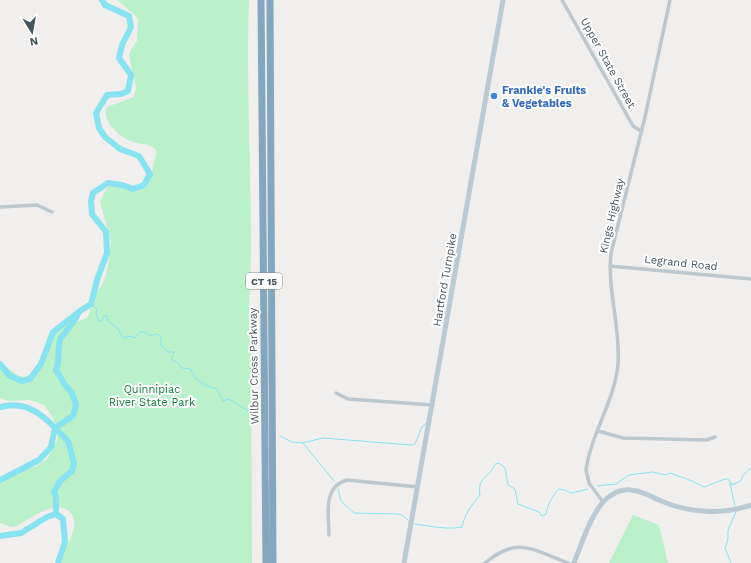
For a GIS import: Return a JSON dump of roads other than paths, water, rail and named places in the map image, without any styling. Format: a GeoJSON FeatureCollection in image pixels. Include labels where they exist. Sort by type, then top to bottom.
{"type":"FeatureCollection","features":[{"type":"Feature","properties":{"kind":"highway","name":"Wilbur Cross Parkway"},"geometry":{"type":"LineString","coordinates":[[261,0],[266,563]]}},
{"type":"Feature","properties":{"kind":"highway","name":"Wilbur Cross Parkway"},"geometry":{"type":"LineString","coordinates":[[270,0],[273,563]]}},
{"type":"Feature","properties":{"kind":"main road","name":"Hartford Turnpike"},"geometry":{"type":"LineString","coordinates":[[404,563],[503,0]]}},
{"type":"Feature","properties":{"kind":"main road"},"geometry":{"type":"LineString","coordinates":[[574,563],[591,523],[603,502],[619,492],[629,490],[638,491],[671,505],[701,511],[728,511],[751,505]]}},
{"type":"Feature","properties":{"kind":"street","name":"Upper State Street"},"geometry":{"type":"LineString","coordinates":[[562,0],[633,126],[641,131]]}},
{"type":"Feature","properties":{"kind":"street","name":"Kings Highway"},"geometry":{"type":"LineString","coordinates":[[603,502],[591,486],[586,473],[588,462],[613,385],[618,363],[610,266],[614,238],[641,131],[670,0]]}},
{"type":"Feature","properties":{"kind":"street"},"geometry":{"type":"LineString","coordinates":[[0,207],[37,205],[52,212]]}},
{"type":"Feature","properties":{"kind":"street","name":"Legrand Road"},"geometry":{"type":"LineString","coordinates":[[610,266],[751,279]]}},
{"type":"Feature","properties":{"kind":"street"},"geometry":{"type":"LineString","coordinates":[[336,393],[348,399],[433,405]]}},
{"type":"Feature","properties":{"kind":"street"},"geometry":{"type":"LineString","coordinates":[[598,431],[623,438],[706,440],[715,437]]}},
{"type":"Feature","properties":{"kind":"street"},"geometry":{"type":"LineString","coordinates":[[329,535],[329,497],[334,488],[341,482],[346,480],[418,487]]}},
{"type":"Feature","properties":{"kind":"street"},"geometry":{"type":"LineString","coordinates":[[485,563],[500,551],[520,547],[568,563]]}},
{"type":"Feature","properties":{"kind":"waterway"},"geometry":{"type":"LineString","coordinates":[[0,364],[10,376],[22,381],[30,379],[41,364],[53,332],[91,304],[97,280],[107,253],[106,232],[92,214],[91,201],[93,193],[108,183],[122,185],[133,189],[144,185],[150,174],[139,156],[120,149],[105,137],[99,128],[96,113],[107,95],[121,94],[128,91],[131,75],[119,58],[122,45],[131,27],[129,16],[105,5],[102,0]]}},
{"type":"Feature","properties":{"kind":"waterway"},"geometry":{"type":"LineString","coordinates":[[91,304],[97,309],[96,313],[99,321],[102,321],[104,316],[107,316],[108,321],[118,329],[123,338],[130,336],[135,338],[140,332],[145,332],[150,336],[158,334],[161,337],[161,345],[167,352],[174,352],[171,359],[178,363],[182,368],[191,369],[197,380],[209,387],[217,389],[223,401],[229,399],[260,418]]}},
{"type":"Feature","properties":{"kind":"waterway"},"geometry":{"type":"LineString","coordinates":[[56,514],[56,497],[54,492],[60,481],[72,471],[74,463],[68,441],[55,428],[73,416],[76,405],[72,393],[56,370],[61,338],[79,312]]}},
{"type":"Feature","properties":{"kind":"waterway"},"geometry":{"type":"LineString","coordinates":[[0,407],[17,406],[31,409],[55,428],[51,447],[39,460],[0,480]]}},
{"type":"Feature","properties":{"kind":"waterway"},"geometry":{"type":"LineString","coordinates":[[280,436],[292,442],[302,443],[323,438],[411,445],[415,444],[422,427],[426,423]]}},
{"type":"Feature","properties":{"kind":"waterway"},"geometry":{"type":"LineString","coordinates":[[303,443],[334,481]]}},
{"type":"Feature","properties":{"kind":"waterway"},"geometry":{"type":"LineString","coordinates":[[415,524],[444,528],[462,527],[469,510],[480,495],[480,484],[493,469],[495,464],[499,463],[505,468],[508,485],[515,489],[518,504],[539,512],[542,516],[546,514],[551,500],[559,489],[571,493],[588,489]]}},
{"type":"Feature","properties":{"kind":"waterway"},"geometry":{"type":"LineString","coordinates":[[597,486],[616,484],[629,475],[653,472],[665,475],[670,473],[704,487],[725,479],[728,479],[732,485],[741,481],[743,475],[751,468]]}},
{"type":"Feature","properties":{"kind":"waterway"},"geometry":{"type":"LineString","coordinates":[[730,484],[735,506]]}},
{"type":"Feature","properties":{"kind":"waterway"},"geometry":{"type":"LineString","coordinates":[[338,489],[341,501],[354,513],[397,514],[402,515],[408,520]]}},
{"type":"Feature","properties":{"kind":"waterway"},"geometry":{"type":"LineString","coordinates":[[731,563],[725,548],[728,539],[728,530],[736,512]]}},
{"type":"Feature","properties":{"kind":"waterway"},"geometry":{"type":"LineString","coordinates":[[0,536],[21,533],[47,517],[56,514],[63,519],[65,542],[58,563]]}},
{"type":"Feature","properties":{"kind":"place","name":"Frankie's Fruits & Vegetables"},"geometry":{"type":"Point","coordinates":[494,96]}},
{"type":"Feature","properties":{"kind":"park label","name":"Quinnipiac River State Park"},"geometry":{"type":"Point","coordinates":[152,395]}}]}
